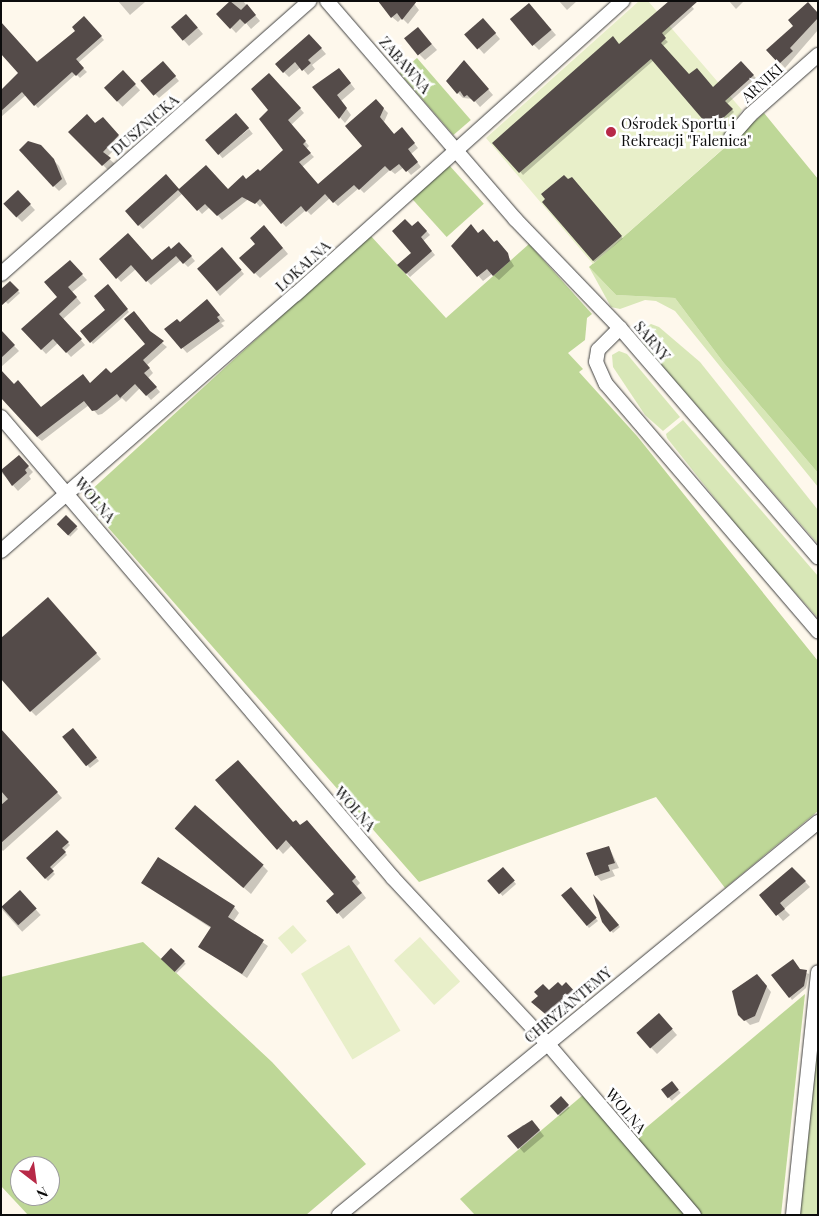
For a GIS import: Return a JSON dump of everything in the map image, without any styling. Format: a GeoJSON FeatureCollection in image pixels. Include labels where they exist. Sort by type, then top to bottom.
{"type":"FeatureCollection","features":[{"type":"Feature","properties":{"kind":"street","name":"DUSZNICKA"},"geometry":{"type":"LineString","coordinates":[[1,274],[310,1]]}},
{"type":"Feature","properties":{"kind":"street","name":"ZABAWNA"},"geometry":{"type":"LineString","coordinates":[[327,1],[457,150]]}},
{"type":"Feature","properties":{"kind":"street","name":"LOKALNA"},"geometry":{"type":"LineString","coordinates":[[1,551],[457,150],[623,1]]}},
{"type":"Feature","properties":{"kind":"street","name":"ARNIKI"},"geometry":{"type":"LineString","coordinates":[[731,137],[750,115],[818,55]]}},
{"type":"Feature","properties":{"kind":"street","name":"SARNY"},"geometry":{"type":"LineString","coordinates":[[457,150],[514,218],[620,328],[818,557]]}},
{"type":"Feature","properties":{"kind":"street"},"geometry":{"type":"LineString","coordinates":[[620,328],[598,350],[596,362],[606,384],[818,631]]}},
{"type":"Feature","properties":{"kind":"street","name":"WOLNA"},"geometry":{"type":"LineString","coordinates":[[1,417],[69,493],[222,680],[393,878],[547,1043],[694,1215]]}},
{"type":"Feature","properties":{"kind":"street","name":"CHRYZANTEMY"},"geometry":{"type":"LineString","coordinates":[[339,1215],[818,822]]}},
{"type":"Feature","properties":{"kind":"street"},"geometry":{"type":"LineString","coordinates":[[793,1215],[818,972]]}},
{"type":"Feature","properties":{"kind":"green space","name":"Ośrodek Sportu i Rekreacji \"Falenica\""},"geometry":{"type":"Polygon","coordinates":[[[639,1],[648,1],[742,110],[731,129],[733,140],[593,264],[486,138],[639,1]]]}},
{"type":"Feature","properties":{"kind":"green space"},"geometry":{"type":"Polygon","coordinates":[[[417,58],[471,120],[453,135],[400,73],[417,58]]]}},
{"type":"Feature","properties":{"kind":"green space"},"geometry":{"type":"Polygon","coordinates":[[[764,113],[818,179],[818,473],[723,362],[675,298],[616,295],[589,267],[764,113]]]}},
{"type":"Feature","properties":{"kind":"green space"},"geometry":{"type":"Polygon","coordinates":[[[449,165],[484,204],[447,237],[412,198],[449,165]]]}},
{"type":"Feature","properties":{"kind":"green space"},"geometry":{"type":"Polygon","coordinates":[[[370,235],[446,318],[529,244],[592,314],[587,318],[585,340],[568,353],[583,369],[579,372],[637,436],[818,661],[818,811],[725,888],[656,797],[419,882],[91,508],[88,493],[370,235]]]}},
{"type":"Feature","properties":{"kind":"green space"},"geometry":{"type":"Polygon","coordinates":[[[589,267],[616,295],[675,298],[723,362],[818,473],[818,487],[675,311],[656,301],[645,300],[620,309],[611,307],[589,267]]]}},
{"type":"Feature","properties":{"kind":"green space"},"geometry":{"type":"Polygon","coordinates":[[[651,324],[659,327],[700,362],[818,510],[818,544],[642,343],[641,330],[651,324]]]}},
{"type":"Feature","properties":{"kind":"green space"},"geometry":{"type":"Polygon","coordinates":[[[619,351],[627,354],[680,417],[663,431],[645,415],[613,367],[612,355],[619,351]]]}},
{"type":"Feature","properties":{"kind":"green space"},"geometry":{"type":"Polygon","coordinates":[[[683,420],[818,576],[818,618],[752,545],[667,438],[666,434],[683,420]]]}},
{"type":"Feature","properties":{"kind":"green space"},"geometry":{"type":"Polygon","coordinates":[[[293,925],[307,941],[292,954],[278,938],[293,925]]]}},
{"type":"Feature","properties":{"kind":"green space"},"geometry":{"type":"Polygon","coordinates":[[[420,937],[460,982],[434,1005],[394,960],[420,937]]]}},
{"type":"Feature","properties":{"kind":"green space"},"geometry":{"type":"Polygon","coordinates":[[[143,942],[272,1062],[366,1164],[306,1215],[28,1215],[20,1206],[60,1206],[60,1156],[10,1156],[10,1196],[1,1186],[1,977],[143,942]]]}},
{"type":"Feature","properties":{"kind":"green space"},"geometry":{"type":"Polygon","coordinates":[[[349,945],[401,1031],[353,1060],[301,974],[349,945]]]}},
{"type":"Feature","properties":{"kind":"green space"},"geometry":{"type":"Polygon","coordinates":[[[805,994],[781,1215],[702,1215],[635,1137],[805,994]]]}},
{"type":"Feature","properties":{"kind":"green space"},"geometry":{"type":"Polygon","coordinates":[[[818,1032],[818,1215],[799,1215],[818,1032]]]}},
{"type":"Feature","properties":{"kind":"green space"},"geometry":{"type":"Polygon","coordinates":[[[583,1095],[687,1215],[475,1215],[460,1199],[583,1095]]]}},
{"type":"Feature","properties":{"kind":"building"},"geometry":{"type":"Polygon","coordinates":[[[230,1],[241,10],[247,4],[256,15],[245,24],[240,19],[230,29],[216,14],[230,1]]]}},
{"type":"Feature","properties":{"kind":"building"},"geometry":{"type":"Polygon","coordinates":[[[378,1],[417,1],[402,20],[397,13],[391,18],[378,1]]]}},
{"type":"Feature","properties":{"kind":"building"},"geometry":{"type":"Polygon","coordinates":[[[669,1],[698,1],[662,33],[666,38],[661,43],[689,74],[697,68],[713,87],[741,61],[754,75],[725,101],[733,109],[711,129],[651,59],[519,173],[492,143],[613,36],[619,44],[669,1]]]}},
{"type":"Feature","properties":{"kind":"building"},"geometry":{"type":"Polygon","coordinates":[[[808,2],[818,13],[818,18],[790,48],[793,51],[779,64],[766,50],[793,26],[788,20],[808,2]]]}},
{"type":"Feature","properties":{"kind":"building"},"geometry":{"type":"Polygon","coordinates":[[[529,3],[551,30],[532,46],[510,19],[529,3]]]}},
{"type":"Feature","properties":{"kind":"building"},"geometry":{"type":"Polygon","coordinates":[[[186,14],[198,28],[183,41],[171,27],[186,14]]]}},
{"type":"Feature","properties":{"kind":"building"},"geometry":{"type":"Polygon","coordinates":[[[84,16],[102,36],[76,59],[84,68],[76,76],[72,72],[34,106],[22,92],[1,111],[1,90],[18,73],[1,54],[1,22],[37,62],[75,31],[72,27],[84,16]]]}},
{"type":"Feature","properties":{"kind":"building"},"geometry":{"type":"Polygon","coordinates":[[[483,18],[496,33],[477,49],[464,34],[483,18]]]}},
{"type":"Feature","properties":{"kind":"building"},"geometry":{"type":"Polygon","coordinates":[[[418,27],[432,44],[418,55],[404,38],[418,27]]]}},
{"type":"Feature","properties":{"kind":"building"},"geometry":{"type":"Polygon","coordinates":[[[309,34],[322,48],[308,60],[311,63],[302,71],[295,62],[283,73],[275,64],[309,34]]]}},
{"type":"Feature","properties":{"kind":"building"},"geometry":{"type":"Polygon","coordinates":[[[464,60],[489,89],[474,102],[467,95],[464,97],[460,91],[457,94],[446,81],[464,60]]]}},
{"type":"Feature","properties":{"kind":"building"},"geometry":{"type":"Polygon","coordinates":[[[163,61],[176,76],[153,96],[140,81],[163,61]]]}},
{"type":"Feature","properties":{"kind":"building"},"geometry":{"type":"Polygon","coordinates":[[[339,68],[351,83],[337,95],[347,108],[339,119],[312,87],[339,68]]]}},
{"type":"Feature","properties":{"kind":"building"},"geometry":{"type":"Polygon","coordinates":[[[123,70],[136,84],[117,102],[104,88],[123,70]]]}},
{"type":"Feature","properties":{"kind":"building"},"geometry":{"type":"Polygon","coordinates":[[[269,73],[301,108],[288,120],[306,141],[303,144],[311,153],[299,162],[318,184],[362,146],[345,126],[376,99],[384,108],[380,117],[394,134],[402,127],[415,143],[408,149],[418,162],[406,172],[399,164],[390,171],[385,166],[359,190],[354,185],[333,203],[325,194],[306,212],[301,206],[281,224],[260,199],[255,204],[242,197],[217,216],[205,204],[197,211],[178,190],[138,226],[125,211],[166,174],[179,189],[206,165],[228,189],[243,175],[246,179],[258,169],[260,171],[283,150],[259,119],[268,110],[251,89],[269,73]]]}},
{"type":"Feature","properties":{"kind":"building"},"geometry":{"type":"Polygon","coordinates":[[[236,113],[249,128],[218,155],[205,140],[236,113]]]}},
{"type":"Feature","properties":{"kind":"building"},"geometry":{"type":"Polygon","coordinates":[[[87,114],[95,123],[103,117],[119,135],[103,152],[111,158],[102,166],[68,132],[87,114]]]}},
{"type":"Feature","properties":{"kind":"building"},"geometry":{"type":"Polygon","coordinates":[[[28,141],[41,145],[54,159],[62,179],[53,187],[19,150],[28,141]]]}},
{"type":"Feature","properties":{"kind":"building"},"geometry":{"type":"Polygon","coordinates":[[[564,175],[568,179],[572,177],[622,236],[593,261],[542,202],[545,199],[541,194],[564,175]]]}},
{"type":"Feature","properties":{"kind":"building"},"geometry":{"type":"Polygon","coordinates":[[[18,190],[31,204],[16,218],[3,204],[18,190]]]}},
{"type":"Feature","properties":{"kind":"building"},"geometry":{"type":"Polygon","coordinates":[[[405,219],[412,226],[418,221],[427,231],[421,237],[432,251],[406,274],[397,265],[411,253],[392,231],[405,219]]]}},
{"type":"Feature","properties":{"kind":"building"},"geometry":{"type":"Polygon","coordinates":[[[471,224],[478,233],[483,229],[494,242],[497,240],[508,253],[510,261],[493,276],[487,269],[477,277],[451,246],[471,224]]]}},
{"type":"Feature","properties":{"kind":"building"},"geometry":{"type":"Polygon","coordinates":[[[264,225],[283,248],[254,274],[239,258],[255,244],[250,238],[264,225]]]}},
{"type":"Feature","properties":{"kind":"building"},"geometry":{"type":"Polygon","coordinates":[[[128,233],[152,260],[169,246],[171,249],[179,242],[192,256],[183,264],[176,256],[146,282],[131,265],[116,279],[99,259],[128,233]]]}},
{"type":"Feature","properties":{"kind":"building"},"geometry":{"type":"Polygon","coordinates":[[[222,247],[242,270],[217,291],[197,269],[222,247]]]}},
{"type":"Feature","properties":{"kind":"building"},"geometry":{"type":"Polygon","coordinates":[[[70,260],[83,274],[68,287],[77,297],[59,314],[82,339],[66,353],[53,339],[41,350],[21,329],[57,297],[44,282],[70,260]]]}},
{"type":"Feature","properties":{"kind":"building"},"geometry":{"type":"Polygon","coordinates":[[[10,281],[19,290],[1,306],[1,289],[10,281]]]}},
{"type":"Feature","properties":{"kind":"building"},"geometry":{"type":"Polygon","coordinates":[[[108,284],[128,309],[90,343],[80,331],[105,310],[94,296],[108,284]]]}},
{"type":"Feature","properties":{"kind":"building"},"geometry":{"type":"Polygon","coordinates":[[[207,299],[220,315],[217,317],[220,321],[181,349],[164,329],[177,319],[180,322],[207,299]]]}},
{"type":"Feature","properties":{"kind":"building"},"geometry":{"type":"Polygon","coordinates":[[[134,311],[150,331],[164,341],[143,360],[150,368],[144,373],[157,387],[146,396],[135,384],[120,398],[117,394],[97,410],[92,411],[84,401],[37,437],[1,398],[1,370],[14,384],[18,380],[41,407],[83,374],[90,383],[106,368],[111,373],[145,344],[124,319],[134,311]]]}},
{"type":"Feature","properties":{"kind":"building"},"geometry":{"type":"Polygon","coordinates":[[[1,330],[15,345],[1,358],[1,330]]]}},
{"type":"Feature","properties":{"kind":"building"},"geometry":{"type":"Polygon","coordinates":[[[19,455],[29,466],[25,470],[27,473],[12,486],[1,470],[19,455]]]}},
{"type":"Feature","properties":{"kind":"building"},"geometry":{"type":"Polygon","coordinates":[[[66,515],[77,526],[68,536],[57,524],[66,515]]]}},
{"type":"Feature","properties":{"kind":"building"},"geometry":{"type":"Polygon","coordinates":[[[48,597],[97,653],[30,712],[1,679],[1,638],[48,597]]]}},
{"type":"Feature","properties":{"kind":"building"},"geometry":{"type":"Polygon","coordinates":[[[73,728],[97,758],[86,766],[62,737],[73,728]]]}},
{"type":"Feature","properties":{"kind":"building"},"geometry":{"type":"Polygon","coordinates":[[[1,729],[58,792],[1,843],[1,805],[8,799],[1,791],[1,729]]]}},
{"type":"Feature","properties":{"kind":"building"},"geometry":{"type":"Polygon","coordinates":[[[238,760],[293,822],[296,820],[300,825],[307,820],[356,877],[352,881],[362,893],[337,914],[326,901],[334,894],[286,840],[277,850],[215,780],[238,760]]]}},
{"type":"Feature","properties":{"kind":"building"},"geometry":{"type":"Polygon","coordinates":[[[195,805],[264,865],[243,888],[175,828],[195,805]]]}},
{"type":"Feature","properties":{"kind":"building"},"geometry":{"type":"Polygon","coordinates":[[[57,830],[69,842],[62,848],[66,852],[50,867],[54,871],[45,879],[26,858],[57,830]]]}},
{"type":"Feature","properties":{"kind":"building"},"geometry":{"type":"Polygon","coordinates":[[[609,846],[615,863],[608,865],[610,871],[595,876],[586,853],[609,846]]]}},
{"type":"Feature","properties":{"kind":"building"},"geometry":{"type":"Polygon","coordinates":[[[158,857],[235,906],[228,917],[264,940],[242,974],[198,947],[211,927],[141,883],[158,857]]]}},
{"type":"Feature","properties":{"kind":"building"},"geometry":{"type":"Polygon","coordinates":[[[503,867],[515,881],[499,894],[487,881],[503,867]]]}},
{"type":"Feature","properties":{"kind":"building"},"geometry":{"type":"Polygon","coordinates":[[[792,867],[806,881],[780,903],[785,909],[776,916],[759,895],[792,867]]]}},
{"type":"Feature","properties":{"kind":"building"},"geometry":{"type":"Polygon","coordinates":[[[571,887],[597,918],[587,926],[561,895],[571,887]]]}},
{"type":"Feature","properties":{"kind":"building"},"geometry":{"type":"Polygon","coordinates":[[[20,890],[37,909],[18,925],[1,907],[20,890]]]}},
{"type":"Feature","properties":{"kind":"building"},"geometry":{"type":"Polygon","coordinates":[[[593,894],[619,925],[610,932],[602,922],[593,894]]]}},
{"type":"Feature","properties":{"kind":"building"},"geometry":{"type":"Polygon","coordinates":[[[171,948],[185,961],[175,972],[161,959],[171,948]]]}},
{"type":"Feature","properties":{"kind":"building"},"geometry":{"type":"Polygon","coordinates":[[[793,959],[800,969],[807,970],[804,986],[789,998],[771,975],[793,959]]]}},
{"type":"Feature","properties":{"kind":"building"},"geometry":{"type":"Polygon","coordinates":[[[757,974],[767,986],[755,1016],[744,1021],[738,1015],[732,991],[757,974]]]}},
{"type":"Feature","properties":{"kind":"building"},"geometry":{"type":"Polygon","coordinates":[[[558,982],[562,986],[566,982],[577,994],[550,1018],[531,1002],[538,996],[534,992],[543,984],[549,990],[558,982]]]}},
{"type":"Feature","properties":{"kind":"building"},"geometry":{"type":"Polygon","coordinates":[[[659,1013],[673,1029],[650,1049],[636,1033],[659,1013]]]}},
{"type":"Feature","properties":{"kind":"building"},"geometry":{"type":"Polygon","coordinates":[[[672,1081],[679,1090],[668,1098],[661,1090],[672,1081]]]}},
{"type":"Feature","properties":{"kind":"building"},"geometry":{"type":"Polygon","coordinates":[[[561,1096],[569,1105],[558,1115],[550,1106],[561,1096]]]}},
{"type":"Feature","properties":{"kind":"building"},"geometry":{"type":"Polygon","coordinates":[[[532,1120],[540,1130],[518,1149],[507,1136],[532,1120]]]}},
{"type":"Feature","properties":{"kind":"place","name":"Ośrodek Sportu i Rekreacji \"Falenica\""},"geometry":{"type":"Point","coordinates":[611,132]}}]}
